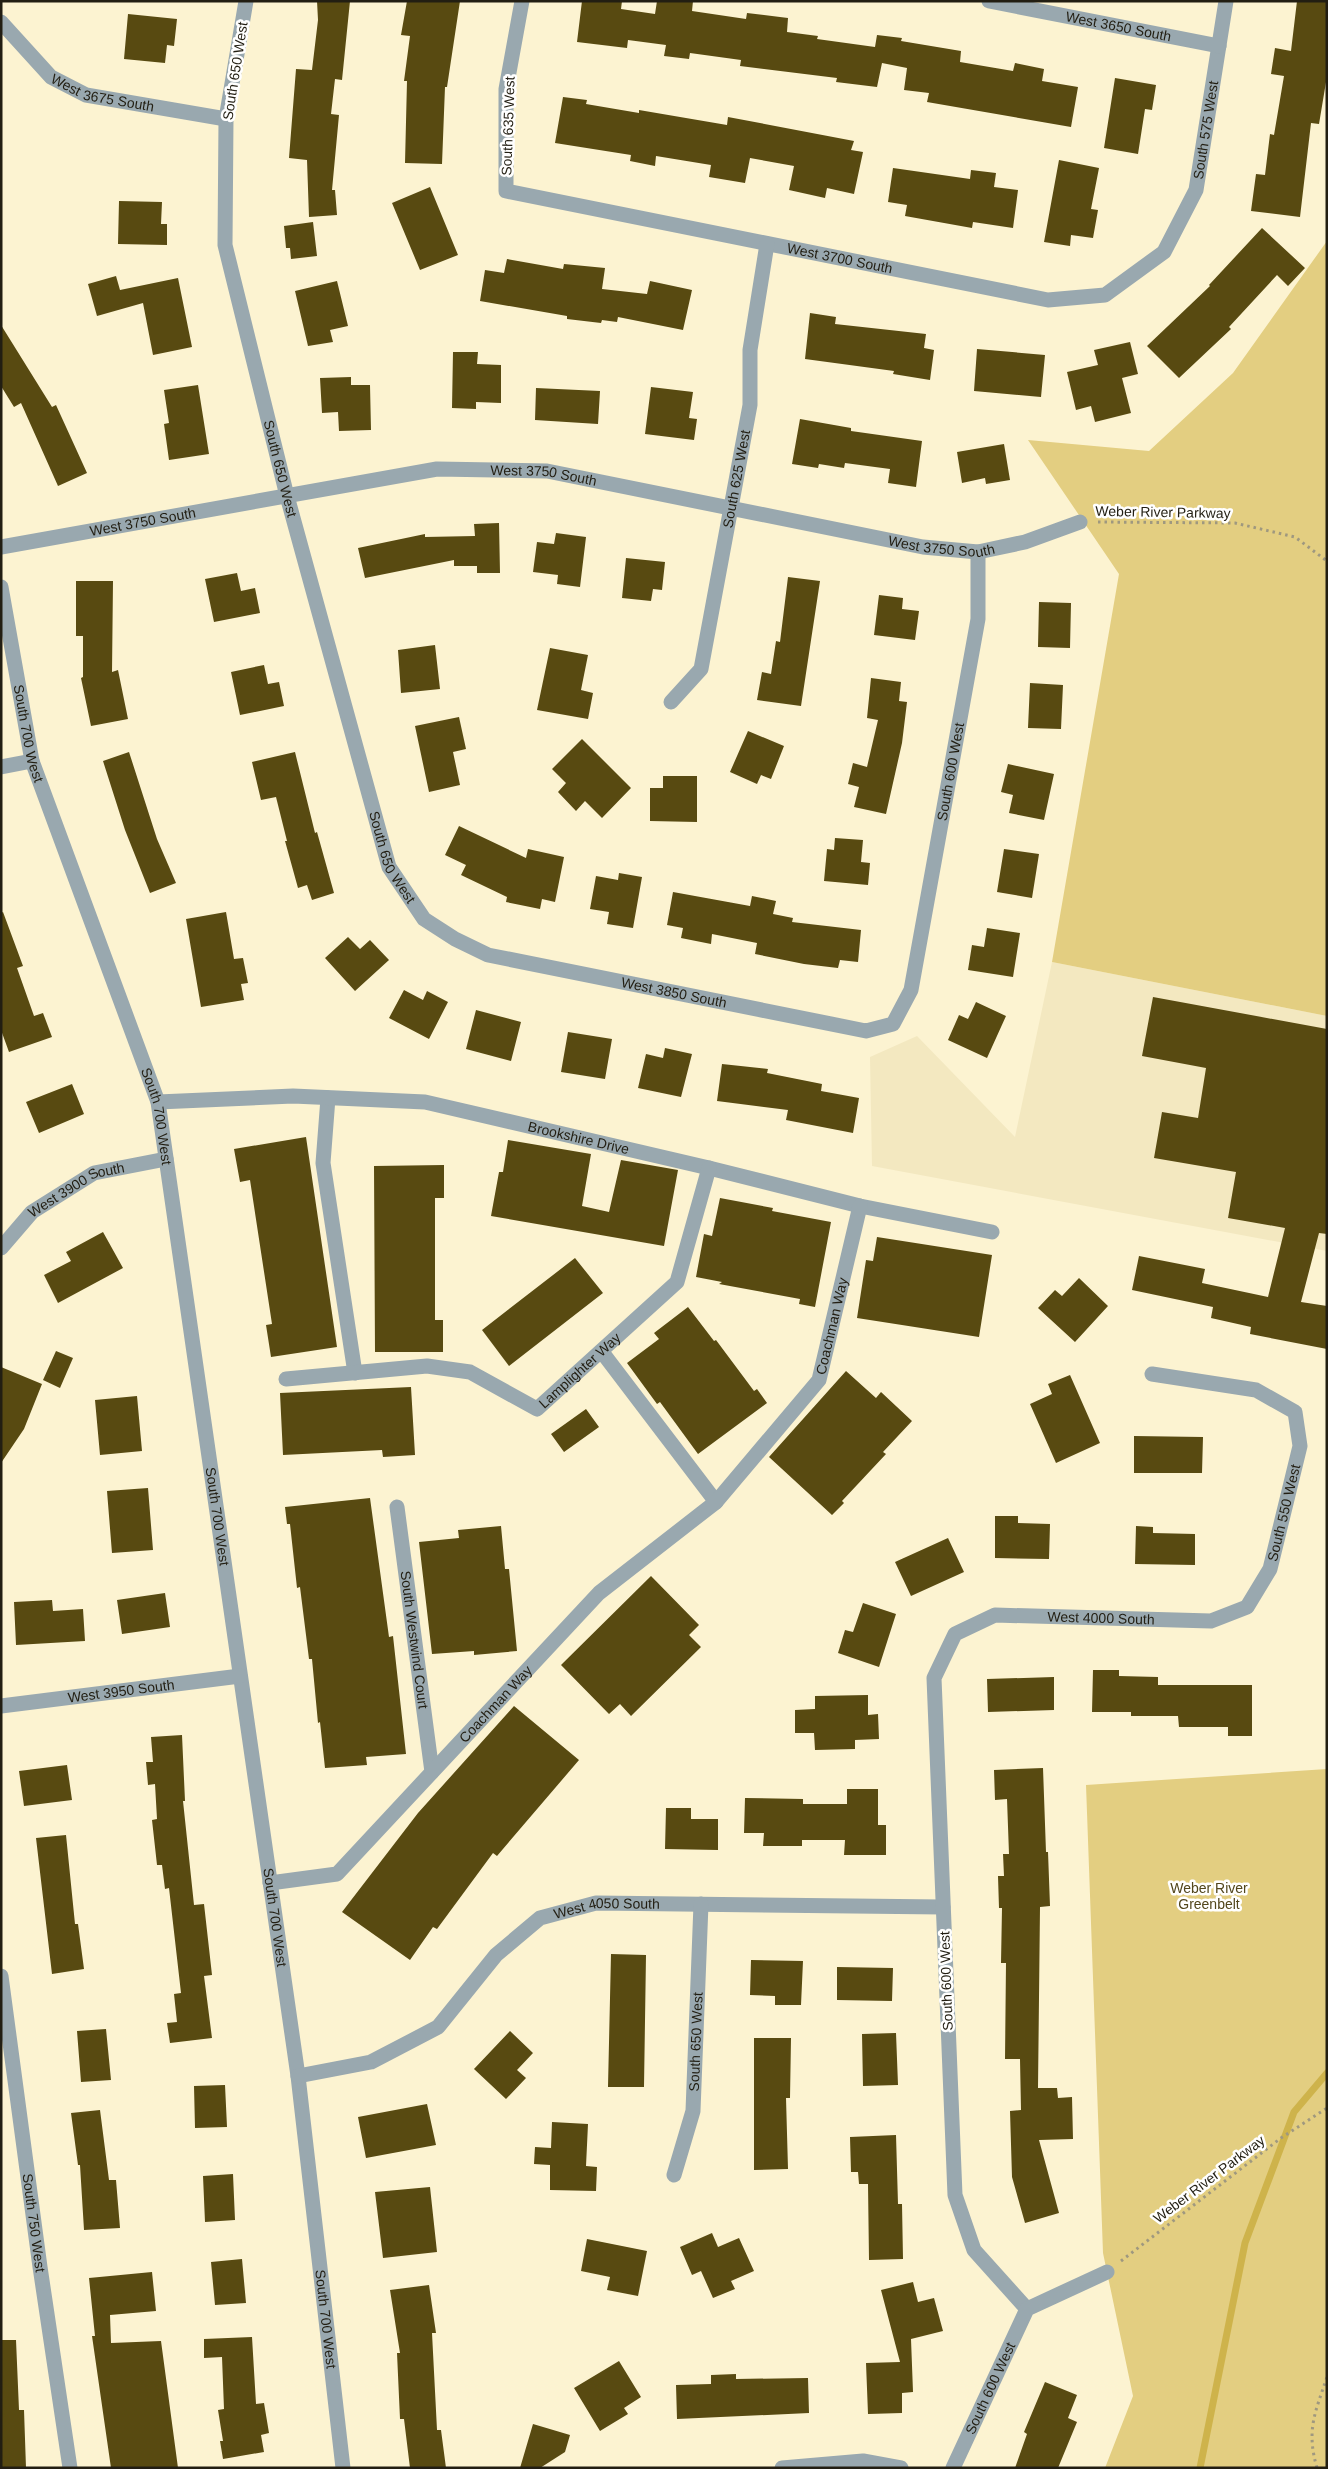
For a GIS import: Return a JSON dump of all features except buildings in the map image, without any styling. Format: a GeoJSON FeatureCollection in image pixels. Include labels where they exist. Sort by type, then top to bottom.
{"type":"FeatureCollection","features":[{"type":"Feature","properties":{"kind":"street","name":"South 650 West"},"geometry":{"type":"LineString","coordinates":[[246,1],[226,119],[225,245],[287,496],[389,867],[424,919]]}},
{"type":"Feature","properties":{"kind":"street","name":"South 635 West"},"geometry":{"type":"LineString","coordinates":[[506,191],[506,89],[522,1]]}},
{"type":"Feature","properties":{"kind":"street","name":"West 3650 South"},"geometry":{"type":"LineString","coordinates":[[989,1],[1219,46]]}},
{"type":"Feature","properties":{"kind":"street","name":"South 575 West"},"geometry":{"type":"LineString","coordinates":[[1164,252],[1196,190],[1226,1]]}},
{"type":"Feature","properties":{"kind":"street","name":"West 3675 South"},"geometry":{"type":"LineString","coordinates":[[1,22],[51,77],[86,95],[226,119]]}},
{"type":"Feature","properties":{"kind":"street","name":"West 3700 South"},"geometry":{"type":"LineString","coordinates":[[506,191],[1048,300],[1105,295],[1164,252]]}},
{"type":"Feature","properties":{"kind":"street","name":"South 625 West"},"geometry":{"type":"LineString","coordinates":[[671,702],[701,668],[750,405],[750,350],[767,244]]}},
{"type":"Feature","properties":{"kind":"street","name":"West 3750 South"},"geometry":{"type":"LineString","coordinates":[[1,547],[437,469],[547,471],[923,547],[978,552],[1026,542],[1080,522]]}},
{"type":"Feature","properties":{"kind":"street","name":"South 600 West"},"geometry":{"type":"LineString","coordinates":[[910,990],[978,619],[978,552]]}},
{"type":"Feature","properties":{"kind":"street","name":"South 700 West"},"geometry":{"type":"LineString","coordinates":[[1,586],[32,761],[158,1102],[298,2076],[343,2468]]}},
{"type":"Feature","properties":{"kind":"street"},"geometry":{"type":"LineString","coordinates":[[1,767],[32,761]]}},
{"type":"Feature","properties":{"kind":"street","name":"West 3850 South"},"geometry":{"type":"LineString","coordinates":[[424,919],[488,956],[866,1031],[893,1024],[910,990]]}},
{"type":"Feature","properties":{"kind":"street","name":"Brookshire Drive"},"geometry":{"type":"LineString","coordinates":[[158,1102],[293,1096],[425,1102],[709,1168],[860,1206],[992,1232]]}},
{"type":"Feature","properties":{"kind":"street"},"geometry":{"type":"LineString","coordinates":[[328,1098],[323,1163],[355,1373]]}},
{"type":"Feature","properties":{"kind":"street","name":"West 3900 South"},"geometry":{"type":"LineString","coordinates":[[1,1248],[32,1212],[94,1173],[166,1159]]}},
{"type":"Feature","properties":{"kind":"street","name":"Lamplighter Way"},"geometry":{"type":"LineString","coordinates":[[286,1379],[427,1366],[470,1372],[537,1409],[677,1282],[709,1168]]}},
{"type":"Feature","properties":{"kind":"street","name":"Coachman Way"},"geometry":{"type":"LineString","coordinates":[[270,1883],[337,1874],[599,1593],[716,1502],[818,1380],[860,1206]]}},
{"type":"Feature","properties":{"kind":"street"},"geometry":{"type":"LineString","coordinates":[[602,1352],[716,1502]]}},
{"type":"Feature","properties":{"kind":"street","name":"South 550 West"},"geometry":{"type":"LineString","coordinates":[[1152,1374],[1256,1390],[1295,1412],[1300,1446],[1270,1569],[1247,1607]]}},
{"type":"Feature","properties":{"kind":"street","name":"South Westwind Court"},"geometry":{"type":"LineString","coordinates":[[397,1507],[432,1772]]}},
{"type":"Feature","properties":{"kind":"street","name":"West 4000 South"},"geometry":{"type":"LineString","coordinates":[[955,1634],[995,1615],[1211,1621],[1247,1607]]}},
{"type":"Feature","properties":{"kind":"street","name":"South 600 West"},"geometry":{"type":"LineString","coordinates":[[953,2468],[1027,2309],[974,2250],[955,2195],[934,1678],[955,1634]]}},
{"type":"Feature","properties":{"kind":"street","name":"West 3950 South"},"geometry":{"type":"LineString","coordinates":[[1,1706],[240,1676]]}},
{"type":"Feature","properties":{"kind":"street","name":"West 4050 South"},"geometry":{"type":"LineString","coordinates":[[298,2076],[371,2062],[438,2027],[496,1955],[540,1918],[596,1903],[943,1907]]}},
{"type":"Feature","properties":{"kind":"street","name":"South 650 West"},"geometry":{"type":"LineString","coordinates":[[674,2175],[694,2111],[701,1904]]}},
{"type":"Feature","properties":{"kind":"street","name":"South 750 West"},"geometry":{"type":"LineString","coordinates":[[1,1976],[40,2267],[70,2468]]}},
{"type":"Feature","properties":{"kind":"street"},"geometry":{"type":"LineString","coordinates":[[1027,2309],[1107,2272]]}},
{"type":"Feature","properties":{"kind":"street"},"geometry":{"type":"LineString","coordinates":[[782,2468],[863,2461],[901,2468]]}},
{"type":"Feature","properties":{"kind":"path","name":"Weber River Parkway"},"geometry":{"type":"LineString","coordinates":[[1080,522],[1235,523],[1296,537],[1327,561]]}},
{"type":"Feature","properties":{"kind":"path","name":"Weber River Parkway"},"geometry":{"type":"LineString","coordinates":[[1107,2272],[1281,2138],[1327,2108]]}},
{"type":"Feature","properties":{"kind":"path"},"geometry":{"type":"LineString","coordinates":[[1317,2468],[1311,2447],[1311,2426],[1327,2377]]}},
{"type":"Feature","properties":{"kind":"shaded area"},"geometry":{"type":"Polygon","coordinates":[[[1052,962],[1327,1016],[1327,1251],[872,1166],[870,1057],[917,1036],[1015,1137],[1052,962]]]}},
{"type":"Feature","properties":{"kind":"green space"},"geometry":{"type":"Polygon","coordinates":[[[1327,241],[1327,1016],[1052,962],[1119,574],[1028,440],[1149,451],[1233,373],[1327,241]]]}},
{"type":"Feature","properties":{"kind":"green space","name":"Weber River Greenbelt"},"geometry":{"type":"Polygon","coordinates":[[[1327,1769],[1327,2468],[1105,2468],[1133,2396],[1103,2253],[1086,1785],[1327,1769]]]}},
{"type":"Feature","properties":{"kind":"waterway"},"geometry":{"type":"LineString","coordinates":[[1200,2468],[1245,2243],[1294,2112],[1327,2073]]}}]}
